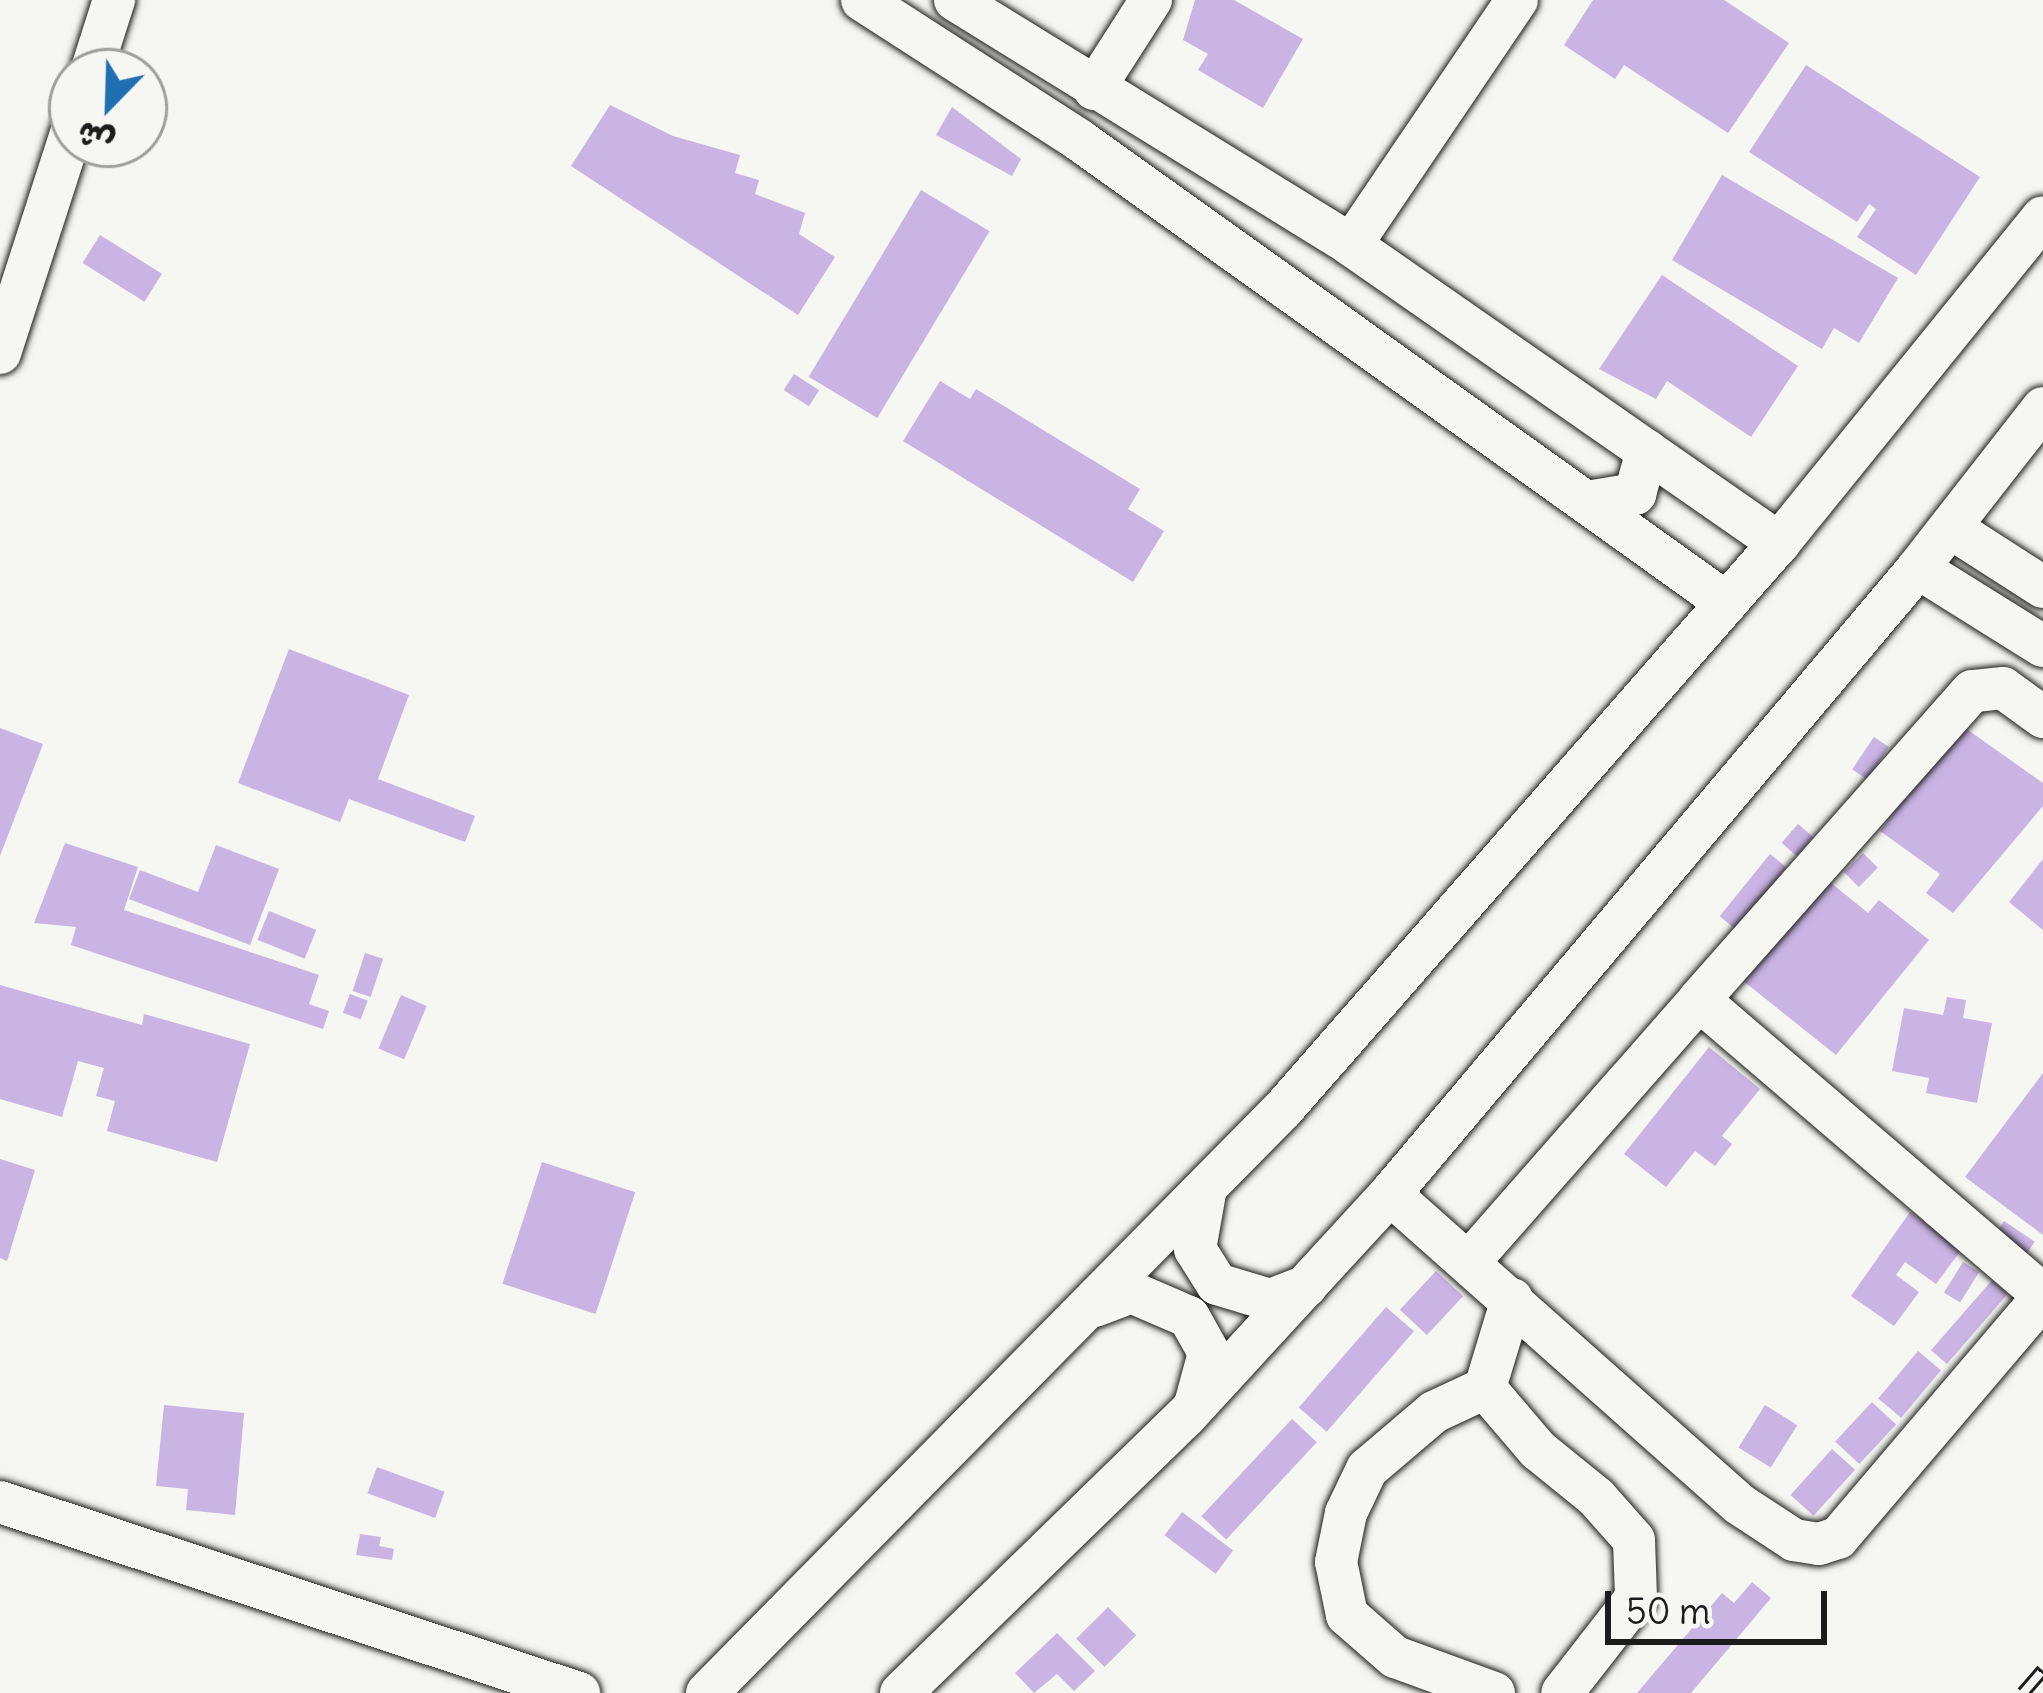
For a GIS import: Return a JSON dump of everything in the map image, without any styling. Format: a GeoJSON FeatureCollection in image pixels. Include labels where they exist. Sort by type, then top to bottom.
{"type":"FeatureCollection","features":[{"type":"Feature","properties":{"kind":"street"},"geometry":{"type":"LineString","coordinates":[[99,48],[114,0]]}},
{"type":"Feature","properties":{"kind":"street"},"geometry":{"type":"LineString","coordinates":[[862,0],[1079,140],[1727,603]]}},
{"type":"Feature","properties":{"kind":"street"},"geometry":{"type":"LineString","coordinates":[[955,0],[1351,245],[1779,543]]}},
{"type":"Feature","properties":{"kind":"street"},"geometry":{"type":"LineString","coordinates":[[1094,89],[1150,0]]}},
{"type":"Feature","properties":{"kind":"street"},"geometry":{"type":"LineString","coordinates":[[1351,245],[1517,0]]}},
{"type":"Feature","properties":{"kind":"street"},"geometry":{"type":"LineString","coordinates":[[0,353],[60,168]]}},
{"type":"Feature","properties":{"kind":"street"},"geometry":{"type":"LineString","coordinates":[[707,1693],[1204,1193],[1779,543],[2043,217]]}},
{"type":"Feature","properties":{"kind":"street"},"geometry":{"type":"LineString","coordinates":[[901,1693],[1185,1417],[1390,1194],[1918,568],[2043,408]]}},
{"type":"Feature","properties":{"kind":"street"},"geometry":{"type":"LineString","coordinates":[[1587,502],[1635,494],[1647,451]]}},
{"type":"Feature","properties":{"kind":"street"},"geometry":{"type":"LineString","coordinates":[[1951,528],[2043,587]]}},
{"type":"Feature","properties":{"kind":"street"},"geometry":{"type":"LineString","coordinates":[[1918,568],[2043,646]]}},
{"type":"Feature","properties":{"kind":"street"},"geometry":{"type":"LineString","coordinates":[[1469,1262],[1972,691],[2003,688],[2043,717]]}},
{"type":"Feature","properties":{"kind":"street"},"geometry":{"type":"LineString","coordinates":[[1390,1194],[1739,1504],[1794,1540],[1819,1544],[1838,1538],[2043,1296],[1699,1000]]}},
{"type":"Feature","properties":{"kind":"street"},"geometry":{"type":"LineString","coordinates":[[1204,1193],[1195,1249],[1217,1284],[1270,1300],[1306,1286]]}},
{"type":"Feature","properties":{"kind":"street"},"geometry":{"type":"LineString","coordinates":[[1087,1311],[1131,1292],[1189,1317],[1209,1353],[1209,1372],[1185,1417]]}},
{"type":"Feature","properties":{"kind":"street"},"geometry":{"type":"LineString","coordinates":[[1494,1693],[1395,1657],[1347,1615],[1336,1562],[1346,1513],[1367,1469],[1433,1412],[1486,1388],[1512,1299]]}},
{"type":"Feature","properties":{"kind":"street"},"geometry":{"type":"LineString","coordinates":[[1486,1388],[1538,1450],[1596,1497],[1634,1540],[1636,1598],[1562,1693]]}},
{"type":"Feature","properties":{"kind":"street"},"geometry":{"type":"LineString","coordinates":[[0,1502],[579,1693]]}},
{"type":"Feature","properties":{"kind":"building"},"geometry":{"type":"Polygon","coordinates":[[[1195,0],[1234,0],[1303,39],[1263,108],[1198,70],[1208,54],[1183,40],[1195,0]]]}},
{"type":"Feature","properties":{"kind":"building"},"geometry":{"type":"Polygon","coordinates":[[[1593,0],[1724,0],[1789,43],[1728,133],[1624,65],[1615,79],[1564,45],[1593,0]]]}},
{"type":"Feature","properties":{"kind":"building"},"geometry":{"type":"Polygon","coordinates":[[[1806,65],[1980,177],[1916,275],[1857,237],[1876,209],[1869,204],[1857,222],[1749,152],[1806,65]]]}},
{"type":"Feature","properties":{"kind":"building"},"geometry":{"type":"Polygon","coordinates":[[[610,105],[673,136],[740,155],[735,173],[759,180],[755,194],[805,213],[799,234],[835,257],[798,315],[571,166],[610,105]]]}},
{"type":"Feature","properties":{"kind":"building"},"geometry":{"type":"Polygon","coordinates":[[[952,107],[1021,159],[1012,176],[936,135],[952,107]]]}},
{"type":"Feature","properties":{"kind":"building"},"geometry":{"type":"Polygon","coordinates":[[[1722,175],[1898,278],[1859,343],[1834,328],[1822,349],[1672,260],[1722,175]]]}},
{"type":"Feature","properties":{"kind":"building"},"geometry":{"type":"Polygon","coordinates":[[[921,190],[990,231],[877,418],[809,377],[921,190]]]}},
{"type":"Feature","properties":{"kind":"building"},"geometry":{"type":"Polygon","coordinates":[[[100,235],[162,274],[144,302],[83,263],[100,235]]]}},
{"type":"Feature","properties":{"kind":"building"},"geometry":{"type":"Polygon","coordinates":[[[1662,275],[1798,366],[1751,437],[1667,381],[1656,399],[1599,369],[1662,275]]]}},
{"type":"Feature","properties":{"kind":"building"},"geometry":{"type":"Polygon","coordinates":[[[794,374],[819,390],[809,406],[784,390],[794,374]]]}},
{"type":"Feature","properties":{"kind":"building"},"geometry":{"type":"Polygon","coordinates":[[[940,381],[970,399],[976,389],[1140,489],[1128,509],[1164,531],[1133,582],[903,441],[940,381]]]}},
{"type":"Feature","properties":{"kind":"building"},"geometry":{"type":"Polygon","coordinates":[[[289,649],[409,695],[378,779],[475,816],[465,842],[349,799],[340,822],[238,783],[289,649]]]}},
{"type":"Feature","properties":{"kind":"building"},"geometry":{"type":"Polygon","coordinates":[[[1958,723],[2043,783],[2043,806],[1953,913],[1926,893],[1940,874],[1880,831],[1958,723]]]}},
{"type":"Feature","properties":{"kind":"building"},"geometry":{"type":"Polygon","coordinates":[[[0,728],[43,744],[0,856],[0,728]]]}},
{"type":"Feature","properties":{"kind":"building"},"geometry":{"type":"Polygon","coordinates":[[[1874,737],[1889,747],[1867,779],[1852,769],[1874,737]]]}},
{"type":"Feature","properties":{"kind":"building"},"geometry":{"type":"Polygon","coordinates":[[[1798,824],[1813,837],[1797,856],[1782,843],[1798,824]]]}},
{"type":"Feature","properties":{"kind":"building"},"geometry":{"type":"Polygon","coordinates":[[[65,843],[138,867],[124,910],[319,975],[309,1004],[329,1011],[323,1029],[71,945],[76,927],[34,923],[65,843]]]}},
{"type":"Feature","properties":{"kind":"building"},"geometry":{"type":"Polygon","coordinates":[[[216,845],[279,869],[250,945],[129,899],[140,870],[198,892],[216,845]]]}},
{"type":"Feature","properties":{"kind":"building"},"geometry":{"type":"Polygon","coordinates":[[[1863,853],[1878,868],[1859,887],[1844,872],[1863,853]]]}},
{"type":"Feature","properties":{"kind":"building"},"geometry":{"type":"Polygon","coordinates":[[[1770,854],[1786,867],[1736,929],[1720,916],[1770,854]]]}},
{"type":"Feature","properties":{"kind":"building"},"geometry":{"type":"Polygon","coordinates":[[[2043,859],[2043,930],[2009,902],[2043,859]]]}},
{"type":"Feature","properties":{"kind":"building"},"geometry":{"type":"Polygon","coordinates":[[[1825,878],[1868,913],[1879,900],[1929,940],[1836,1055],[1742,980],[1825,878]]]}},
{"type":"Feature","properties":{"kind":"building"},"geometry":{"type":"Polygon","coordinates":[[[269,911],[316,930],[305,959],[257,940],[269,911]]]}},
{"type":"Feature","properties":{"kind":"building"},"geometry":{"type":"Polygon","coordinates":[[[365,953],[383,959],[371,997],[353,991],[365,953]]]}},
{"type":"Feature","properties":{"kind":"building"},"geometry":{"type":"Polygon","coordinates":[[[0,985],[142,1025],[144,1014],[250,1044],[217,1162],[107,1131],[115,1101],[96,1096],[104,1068],[78,1061],[62,1117],[0,1099],[0,985]]]}},
{"type":"Feature","properties":{"kind":"building"},"geometry":{"type":"Polygon","coordinates":[[[350,994],[368,1001],[361,1019],[343,1013],[350,994]]]}},
{"type":"Feature","properties":{"kind":"building"},"geometry":{"type":"Polygon","coordinates":[[[401,995],[427,1006],[404,1059],[378,1048],[401,995]]]}},
{"type":"Feature","properties":{"kind":"building"},"geometry":{"type":"Polygon","coordinates":[[[1947,997],[1966,1000],[1963,1018],[1992,1023],[1977,1103],[1926,1093],[1929,1078],[1892,1071],[1904,1008],[1943,1015],[1947,997]]]}},
{"type":"Feature","properties":{"kind":"building"},"geometry":{"type":"Polygon","coordinates":[[[1709,1047],[1760,1089],[1722,1136],[1732,1144],[1715,1166],[1695,1151],[1666,1187],[1624,1154],[1709,1047]]]}},
{"type":"Feature","properties":{"kind":"building"},"geometry":{"type":"Polygon","coordinates":[[[2043,1073],[2043,1235],[1965,1177],[2043,1073]]]}},
{"type":"Feature","properties":{"kind":"building"},"geometry":{"type":"Polygon","coordinates":[[[0,1159],[35,1170],[7,1261],[0,1258],[0,1159]]]}},
{"type":"Feature","properties":{"kind":"building"},"geometry":{"type":"Polygon","coordinates":[[[542,1162],[635,1192],[596,1314],[502,1284],[542,1162]]]}},
{"type":"Feature","properties":{"kind":"building"},"geometry":{"type":"Polygon","coordinates":[[[1910,1212],[1962,1249],[1936,1284],[1905,1262],[1896,1275],[1919,1292],[1894,1326],[1851,1296],[1910,1212]]]}},
{"type":"Feature","properties":{"kind":"building"},"geometry":{"type":"Polygon","coordinates":[[[2004,1221],[2035,1242],[2027,1253],[1996,1233],[2004,1221]]]}},
{"type":"Feature","properties":{"kind":"building"},"geometry":{"type":"Polygon","coordinates":[[[1963,1262],[1979,1272],[1960,1303],[1944,1293],[1963,1262]]]}},
{"type":"Feature","properties":{"kind":"building"},"geometry":{"type":"Polygon","coordinates":[[[1436,1271],[1463,1296],[1427,1335],[1400,1310],[1436,1271]]]}},
{"type":"Feature","properties":{"kind":"building"},"geometry":{"type":"Polygon","coordinates":[[[1992,1280],[2008,1294],[1947,1364],[1931,1350],[1992,1280]]]}},
{"type":"Feature","properties":{"kind":"building"},"geometry":{"type":"Polygon","coordinates":[[[1386,1307],[1414,1331],[1327,1432],[1299,1407],[1386,1307]]]}},
{"type":"Feature","properties":{"kind":"building"},"geometry":{"type":"Polygon","coordinates":[[[1918,1351],[1941,1370],[1901,1418],[1878,1398],[1918,1351]]]}},
{"type":"Feature","properties":{"kind":"building"},"geometry":{"type":"Polygon","coordinates":[[[1872,1402],[1896,1425],[1859,1464],[1835,1441],[1872,1402]]]}},
{"type":"Feature","properties":{"kind":"building"},"geometry":{"type":"Polygon","coordinates":[[[164,1405],[244,1413],[235,1515],[186,1510],[188,1489],[156,1486],[164,1405]]]}},
{"type":"Feature","properties":{"kind":"building"},"geometry":{"type":"Polygon","coordinates":[[[1765,1405],[1797,1425],[1771,1468],[1739,1447],[1765,1405]]]}},
{"type":"Feature","properties":{"kind":"building"},"geometry":{"type":"Polygon","coordinates":[[[1292,1419],[1317,1442],[1226,1539],[1201,1516],[1292,1419]]]}},
{"type":"Feature","properties":{"kind":"building"},"geometry":{"type":"Polygon","coordinates":[[[1832,1449],[1855,1470],[1814,1516],[1791,1495],[1832,1449]]]}},
{"type":"Feature","properties":{"kind":"building"},"geometry":{"type":"Polygon","coordinates":[[[377,1467],[445,1492],[435,1518],[367,1493],[377,1467]]]}},
{"type":"Feature","properties":{"kind":"building"},"geometry":{"type":"Polygon","coordinates":[[[1182,1512],[1233,1551],[1216,1574],[1165,1535],[1182,1512]]]}},
{"type":"Feature","properties":{"kind":"building"},"geometry":{"type":"Polygon","coordinates":[[[360,1534],[381,1537],[379,1546],[394,1549],[392,1560],[356,1555],[360,1534]]]}},
{"type":"Feature","properties":{"kind":"building"},"geometry":{"type":"Polygon","coordinates":[[[1752,1582],[1771,1598],[1691,1693],[1637,1693],[1722,1593],[1734,1603],[1752,1582]]]}},
{"type":"Feature","properties":{"kind":"building"},"geometry":{"type":"Polygon","coordinates":[[[1108,1607],[1136,1635],[1104,1667],[1076,1639],[1108,1607]]]}},
{"type":"Feature","properties":{"kind":"building"},"geometry":{"type":"Polygon","coordinates":[[[1057,1633],[1095,1671],[1074,1691],[1057,1674],[1034,1693],[1015,1673],[1057,1633]]]}},
{"type":"Feature","properties":{"kind":"railway"},"geometry":{"type":"LineString","coordinates":[[2023,1693],[2043,1670]]}}]}
